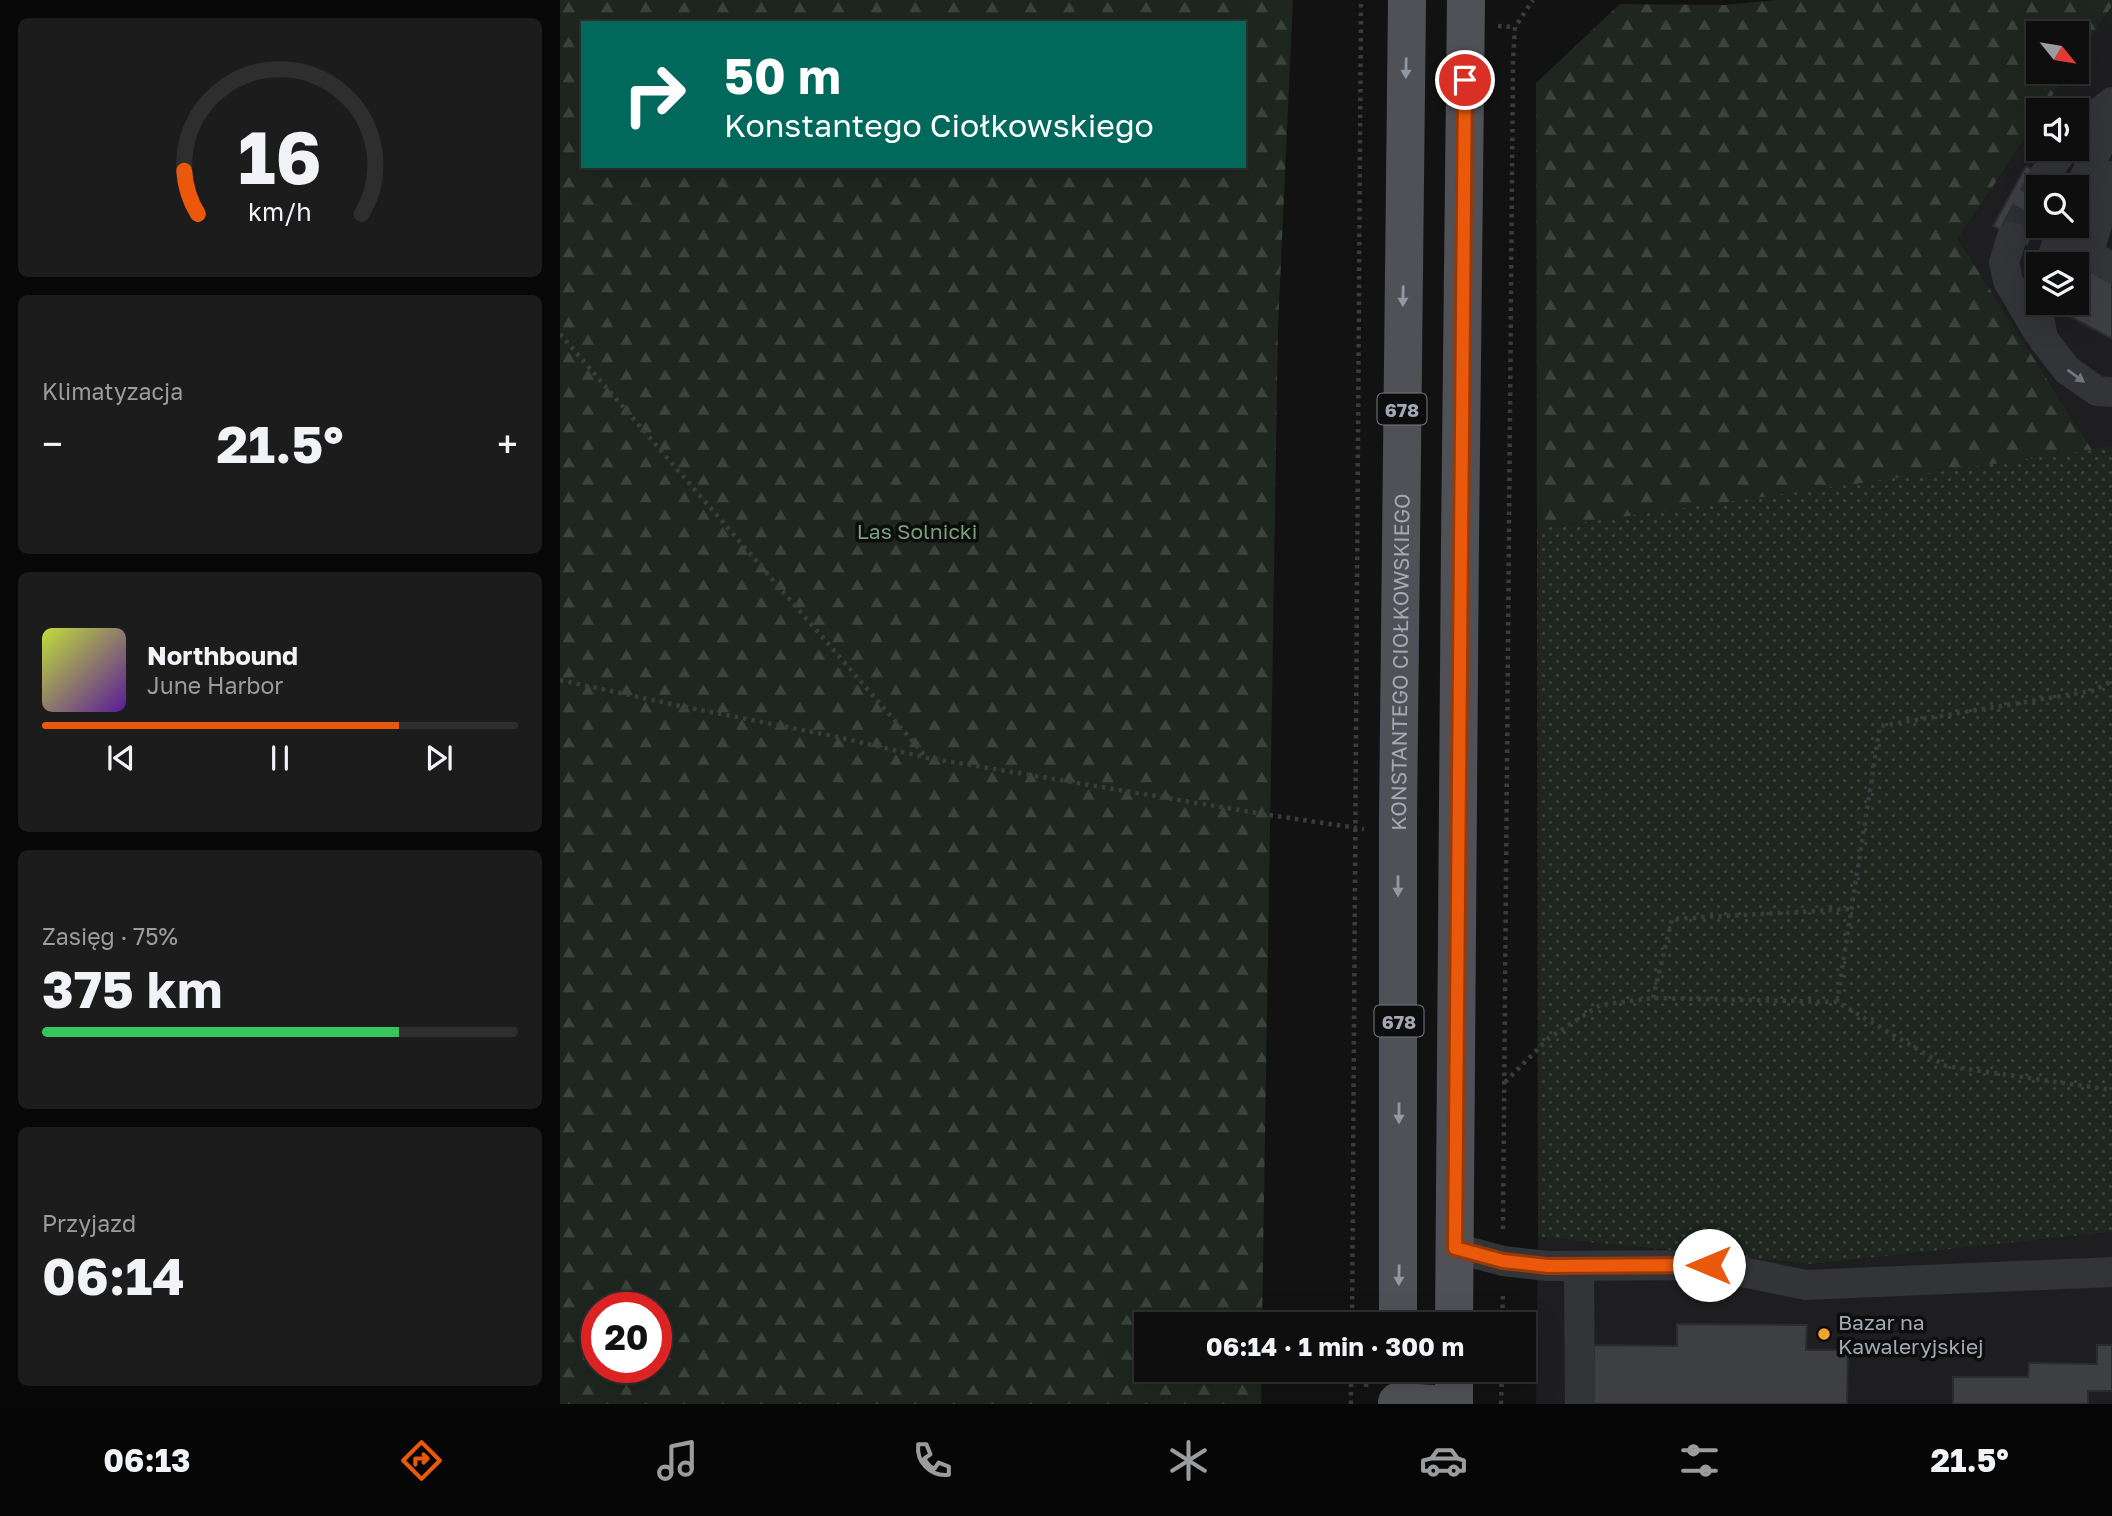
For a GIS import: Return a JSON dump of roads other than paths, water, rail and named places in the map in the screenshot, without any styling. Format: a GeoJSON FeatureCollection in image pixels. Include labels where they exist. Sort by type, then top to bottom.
{"type":"FeatureCollection","features":[{"type":"Feature","properties":{"kind":"main road","name":"KONSTANTEGO CIOŁKOWSKIEGO"},"geometry":{"type":"LineString","coordinates":[[1398,1312],[1398,817],[1406,0]]}},
{"type":"Feature","properties":{"kind":"main road"},"geometry":{"type":"LineString","coordinates":[[1454,1312],[1466,0]]}},
{"type":"Feature","properties":{"kind":"main road"},"geometry":{"type":"LineString","coordinates":[[1399,1225],[1455,1248]]}},
{"type":"Feature","properties":{"kind":"main road"},"geometry":{"type":"LineString","coordinates":[[1454,1382],[1454,1404]]}},
{"type":"Feature","properties":{"kind":"lane"},"geometry":{"type":"LineString","coordinates":[[2089,120],[2112,102]]}},
{"type":"Feature","properties":{"kind":"lane"},"geometry":{"type":"LineString","coordinates":[[2086,175],[2112,118]]}},
{"type":"Feature","properties":{"kind":"lane"},"geometry":{"type":"LineString","coordinates":[[2070,238],[2100,261],[2112,176]]}},
{"type":"Feature","properties":{"kind":"lane"},"geometry":{"type":"LineString","coordinates":[[2012,237],[2004,262],[2008,281],[2043,339],[2067,370],[2097,391],[2112,392]]}},
{"type":"Feature","properties":{"kind":"lane"},"geometry":{"type":"LineString","coordinates":[[2039,315],[2043,339]]}},
{"type":"Feature","properties":{"kind":"lane"},"geometry":{"type":"LineString","coordinates":[[1455,1248],[1503,1261],[1548,1266],[1709,1265],[1806,1285],[2112,1272]]}},
{"type":"Feature","properties":{"kind":"lane"},"geometry":{"type":"LineString","coordinates":[[1579,1266],[1580,1404]]}},
{"type":"Feature","properties":{"kind":"tunnel"},"geometry":{"type":"LineString","coordinates":[[2012,237],[2026,210]]}},
{"type":"Feature","properties":{"kind":"place","name":"Bazar na Kawaleryjskiej"},"geometry":{"type":"Point","coordinates":[1824,1334]}},
{"type":"Feature","properties":{"kind":"park label","name":"Las Solnicki"},"geometry":{"type":"Point","coordinates":[917,531]}}]}
